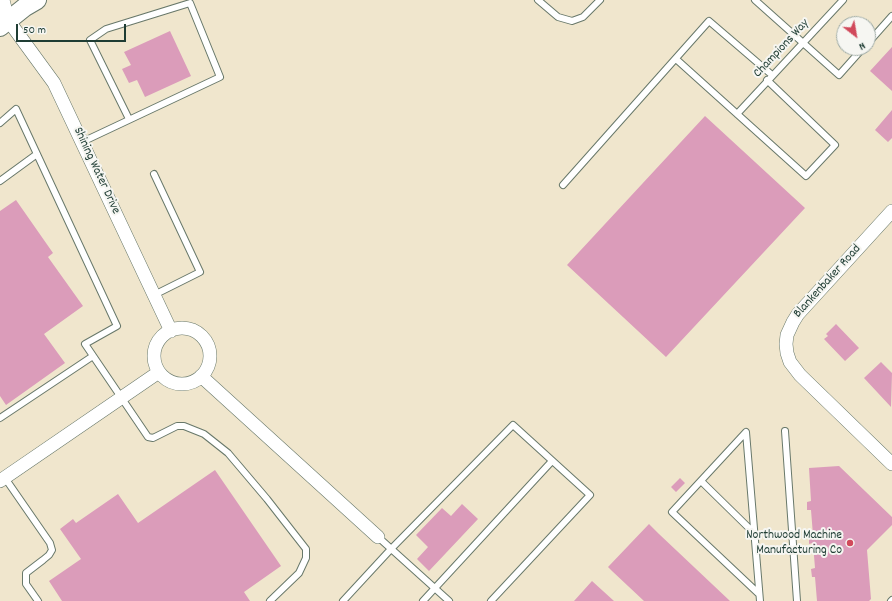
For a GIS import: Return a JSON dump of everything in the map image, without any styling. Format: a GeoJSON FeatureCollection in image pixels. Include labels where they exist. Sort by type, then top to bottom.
{"type":"FeatureCollection","features":[{"type":"Feature","properties":{"kind":"street","name":"Shining Water Drive"},"geometry":{"type":"LineString","coordinates":[[3,0],[3,20],[54,83],[171,330]]}},
{"type":"Feature","properties":{"kind":"street"},"geometry":{"type":"LineString","coordinates":[[3,20],[37,0]]}},
{"type":"Feature","properties":{"kind":"street","name":"Blankenbaker Road"},"geometry":{"type":"LineString","coordinates":[[892,211],[798,314],[787,335],[786,344],[790,362],[800,375],[892,464]]}},
{"type":"Feature","properties":{"kind":"street"},"geometry":{"type":"LineString","coordinates":[[180,328],[190,329],[205,341],[209,350],[210,359],[207,368],[201,376],[193,382],[184,384],[174,383],[166,379],[159,372],[154,359],[154,352],[160,339],[171,330],[180,328]]}},
{"type":"Feature","properties":{"kind":"street"},"geometry":{"type":"LineString","coordinates":[[2,480],[159,372]]}},
{"type":"Feature","properties":{"kind":"street"},"geometry":{"type":"LineString","coordinates":[[201,376],[378,537]]}},
{"type":"Feature","properties":{"kind":"lane"},"geometry":{"type":"LineString","coordinates":[[538,0],[558,16],[572,21],[583,17],[600,0]]}},
{"type":"Feature","properties":{"kind":"lane"},"geometry":{"type":"LineString","coordinates":[[755,0],[838,75],[856,56]]}},
{"type":"Feature","properties":{"kind":"lane","name":"Champions Way"},"geometry":{"type":"LineString","coordinates":[[737,114],[766,80],[843,0]]}},
{"type":"Feature","properties":{"kind":"lane"},"geometry":{"type":"LineString","coordinates":[[82,142],[220,77],[190,3],[106,29],[90,40],[129,119]]}},
{"type":"Feature","properties":{"kind":"lane"},"geometry":{"type":"LineString","coordinates":[[876,34],[892,16]]}},
{"type":"Feature","properties":{"kind":"lane"},"geometry":{"type":"LineString","coordinates":[[563,184],[709,21],[772,75]]}},
{"type":"Feature","properties":{"kind":"lane"},"geometry":{"type":"LineString","coordinates":[[676,59],[806,176],[835,145],[766,80]]}},
{"type":"Feature","properties":{"kind":"lane"},"geometry":{"type":"LineString","coordinates":[[0,123],[16,109],[117,326],[85,344],[148,437],[153,438],[177,426],[184,426],[204,434],[228,453],[267,498],[306,549],[306,558],[299,573],[270,601]]}},
{"type":"Feature","properties":{"kind":"lane"},"geometry":{"type":"LineString","coordinates":[[0,182],[37,154]]}},
{"type":"Feature","properties":{"kind":"lane"},"geometry":{"type":"LineString","coordinates":[[154,174],[200,272],[154,295]]}},
{"type":"Feature","properties":{"kind":"lane"},"geometry":{"type":"LineString","coordinates":[[0,418],[93,356]]}},
{"type":"Feature","properties":{"kind":"lane"},"geometry":{"type":"LineString","coordinates":[[343,601],[513,424],[590,496],[491,601]]}},
{"type":"Feature","properties":{"kind":"lane"},"geometry":{"type":"LineString","coordinates":[[785,431],[797,601]]}},
{"type":"Feature","properties":{"kind":"lane"},"geometry":{"type":"LineString","coordinates":[[746,432],[754,533],[759,598],[672,512],[746,432]]}},
{"type":"Feature","properties":{"kind":"lane"},"geometry":{"type":"LineString","coordinates":[[423,601],[552,461]]}},
{"type":"Feature","properties":{"kind":"lane"},"geometry":{"type":"LineString","coordinates":[[2,480],[50,543],[52,550],[49,555],[26,573],[26,584],[38,601]]}},
{"type":"Feature","properties":{"kind":"lane"},"geometry":{"type":"LineString","coordinates":[[700,481],[754,533]]}},
{"type":"Feature","properties":{"kind":"lane"},"geometry":{"type":"LineString","coordinates":[[378,537],[449,601]]}},
{"type":"Feature","properties":{"kind":"building"},"geometry":{"type":"Polygon","coordinates":[[[170,31],[191,76],[145,97],[137,80],[129,83],[122,69],[131,65],[124,52],[170,31]]]}},
{"type":"Feature","properties":{"kind":"building"},"geometry":{"type":"Polygon","coordinates":[[[892,47],[892,91],[870,71],[892,47]]]}},
{"type":"Feature","properties":{"kind":"building"},"geometry":{"type":"Polygon","coordinates":[[[892,110],[892,138],[888,142],[875,130],[892,110]]]}},
{"type":"Feature","properties":{"kind":"building"},"geometry":{"type":"Polygon","coordinates":[[[705,116],[805,208],[666,357],[567,265],[705,116]]]}},
{"type":"Feature","properties":{"kind":"building"},"geometry":{"type":"Polygon","coordinates":[[[16,200],[53,253],[48,257],[83,306],[44,334],[65,363],[6,405],[0,396],[0,211],[16,200]]]}},
{"type":"Feature","properties":{"kind":"building"},"geometry":{"type":"Polygon","coordinates":[[[836,324],[859,348],[845,361],[824,339],[828,336],[826,334],[836,324]]]}},
{"type":"Feature","properties":{"kind":"building"},"geometry":{"type":"Polygon","coordinates":[[[881,362],[892,373],[891,407],[864,378],[881,362]]]}},
{"type":"Feature","properties":{"kind":"building"},"geometry":{"type":"Polygon","coordinates":[[[839,466],[892,517],[892,525],[867,550],[871,599],[869,601],[817,601],[815,577],[812,577],[811,569],[815,568],[813,543],[809,544],[809,535],[813,535],[811,510],[807,510],[807,502],[811,501],[809,468],[839,466]]]}},
{"type":"Feature","properties":{"kind":"building"},"geometry":{"type":"Polygon","coordinates":[[[215,470],[281,566],[244,592],[250,601],[62,601],[49,581],[81,559],[60,529],[73,519],[76,523],[118,494],[138,523],[215,470]]]}},
{"type":"Feature","properties":{"kind":"building"},"geometry":{"type":"Polygon","coordinates":[[[680,478],[685,483],[676,492],[671,487],[680,478]]]}},
{"type":"Feature","properties":{"kind":"building"},"geometry":{"type":"Polygon","coordinates":[[[462,504],[478,519],[429,571],[417,559],[428,547],[416,535],[442,508],[451,516],[462,504]]]}},
{"type":"Feature","properties":{"kind":"building"},"geometry":{"type":"Polygon","coordinates":[[[649,524],[730,601],[644,601],[612,571],[608,567],[649,524]]]}},
{"type":"Feature","properties":{"kind":"building"},"geometry":{"type":"Polygon","coordinates":[[[592,581],[614,601],[574,601],[592,581]]]}},
{"type":"Feature","properties":{"kind":"place","name":"Northwood Machine Manufacturing Co"},"geometry":{"type":"Point","coordinates":[850,543]}}]}
